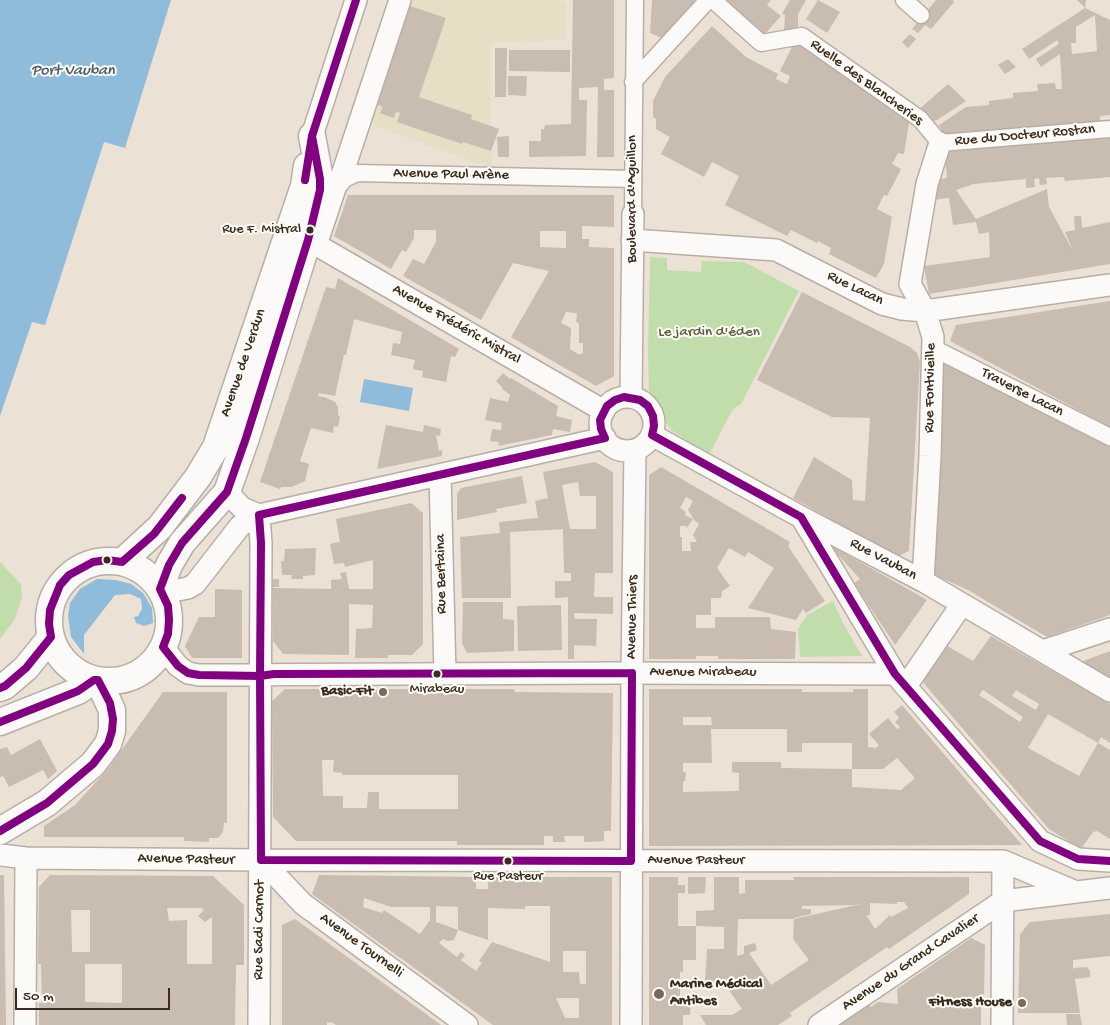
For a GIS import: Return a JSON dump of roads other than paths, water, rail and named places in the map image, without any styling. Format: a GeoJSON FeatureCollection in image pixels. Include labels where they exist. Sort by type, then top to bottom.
{"type":"FeatureCollection","features":[{"type":"Feature","properties":{"kind":"street","name":"Avenue de Verdun"},"geometry":{"type":"LineString","coordinates":[[122,562],[160,527],[198,476],[216,447],[304,186],[312,136],[356,0]]}},
{"type":"Feature","properties":{"kind":"street"},"geometry":{"type":"LineString","coordinates":[[313,243],[340,181],[400,0]]}},
{"type":"Feature","properties":{"kind":"street","name":"Boulevard d'Aguillon"},"geometry":{"type":"LineString","coordinates":[[632,397],[635,0]]}},
{"type":"Feature","properties":{"kind":"street"},"geometry":{"type":"LineString","coordinates":[[634,82],[708,0]]}},
{"type":"Feature","properties":{"kind":"street","name":"Ruelle des Blancheries"},"geometry":{"type":"LineString","coordinates":[[713,0],[761,43],[802,36],[920,119],[940,143]]}},
{"type":"Feature","properties":{"kind":"street"},"geometry":{"type":"LineString","coordinates":[[904,0],[921,15]]}},
{"type":"Feature","properties":{"kind":"street","name":"Rue du Docteur Rostan"},"geometry":{"type":"LineString","coordinates":[[940,143],[1110,129]]}},
{"type":"Feature","properties":{"kind":"street","name":"Avenue de Verdun"},"geometry":{"type":"LineString","coordinates":[[161,591],[168,565],[182,543],[227,492],[313,243],[320,179],[312,136]]}},
{"type":"Feature","properties":{"kind":"street","name":"Rue Fontvieille"},"geometry":{"type":"LineString","coordinates":[[923,581],[933,337],[925,311],[910,284],[927,184],[940,143]]}},
{"type":"Feature","properties":{"kind":"street","name":"Avenue Paul Arène"},"geometry":{"type":"LineString","coordinates":[[340,181],[357,173],[633,179]]}},
{"type":"Feature","properties":{"kind":"street","name":"Rue Lacan"},"geometry":{"type":"LineString","coordinates":[[632,240],[776,250],[882,304],[902,309],[925,311],[1110,285]]}},
{"type":"Feature","properties":{"kind":"street","name":"Avenue Frédéric Mistral"},"geometry":{"type":"LineString","coordinates":[[313,243],[604,411]]}},
{"type":"Feature","properties":{"kind":"street","name":"Traverse Lacan"},"geometry":{"type":"LineString","coordinates":[[933,348],[1110,437]]}},
{"type":"Feature","properties":{"kind":"street"},"geometry":{"type":"LineString","coordinates":[[632,397],[648,406],[653,416],[654,426],[652,435],[643,446],[635,450],[619,450],[611,446],[604,438],[600,420],[604,411],[615,400],[632,397]]}},
{"type":"Feature","properties":{"kind":"street","name":"Rue Vauban"},"geometry":{"type":"LineString","coordinates":[[652,435],[801,517],[923,581],[1110,691]]}},
{"type":"Feature","properties":{"kind":"street"},"geometry":{"type":"LineString","coordinates":[[161,591],[188,588],[195,584],[240,526],[259,514],[604,438]]}},
{"type":"Feature","properties":{"kind":"street","name":"Avenue Thiers"},"geometry":{"type":"LineString","coordinates":[[631,1025],[635,450]]}},
{"type":"Feature","properties":{"kind":"street","name":"Rue Bertaina"},"geometry":{"type":"LineString","coordinates":[[440,475],[445,674]]}},
{"type":"Feature","properties":{"kind":"street"},"geometry":{"type":"LineString","coordinates":[[227,492],[242,508],[259,514]]}},
{"type":"Feature","properties":{"kind":"street","name":"Rue Sadi Carnot"},"geometry":{"type":"LineString","coordinates":[[259,514],[261,543],[259,1025]]}},
{"type":"Feature","properties":{"kind":"street"},"geometry":{"type":"LineString","coordinates":[[801,517],[901,680],[1040,841],[1078,859],[1110,861]]}},
{"type":"Feature","properties":{"kind":"street"},"geometry":{"type":"LineString","coordinates":[[107,560],[122,562],[137,567],[150,577],[161,591],[168,606],[168,634],[155,660],[143,671],[129,678],[114,681],[96,680],[79,673],[67,664],[57,652],[51,638],[50,610],[60,585],[69,575],[93,562],[107,560]]}},
{"type":"Feature","properties":{"kind":"street"},"geometry":{"type":"LineString","coordinates":[[901,680],[962,604]]}},
{"type":"Feature","properties":{"kind":"street"},"geometry":{"type":"LineString","coordinates":[[1043,651],[1110,629]]}},
{"type":"Feature","properties":{"kind":"street"},"geometry":{"type":"LineString","coordinates":[[0,688],[26,668],[51,638]]}},
{"type":"Feature","properties":{"kind":"street","name":"Avenue Mirabeau"},"geometry":{"type":"LineString","coordinates":[[163,647],[171,659],[188,673],[199,676],[632,673],[901,680]]}},
{"type":"Feature","properties":{"kind":"street"},"geometry":{"type":"LineString","coordinates":[[0,722],[78,691],[96,680]]}},
{"type":"Feature","properties":{"kind":"street"},"geometry":{"type":"LineString","coordinates":[[0,831],[47,803],[93,764],[108,744],[112,731],[112,710],[96,680]]}},
{"type":"Feature","properties":{"kind":"street","name":"Avenue Pasteur"},"geometry":{"type":"LineString","coordinates":[[0,855],[26,858],[261,860],[1003,861],[1076,892]]}},
{"type":"Feature","properties":{"kind":"street"},"geometry":{"type":"LineString","coordinates":[[25,1025],[26,858]]}},
{"type":"Feature","properties":{"kind":"street","name":"Avenue Tournelli"},"geometry":{"type":"LineString","coordinates":[[261,860],[303,904],[467,1025]]}},
{"type":"Feature","properties":{"kind":"street"},"geometry":{"type":"LineString","coordinates":[[1002,1025],[1003,861]]}},
{"type":"Feature","properties":{"kind":"street","name":"Avenue Pasteur"},"geometry":{"type":"LineString","coordinates":[[1003,901],[1110,888]]}},
{"type":"Feature","properties":{"kind":"street","name":"Avenue du Grand Cavalier"},"geometry":{"type":"LineString","coordinates":[[818,1025],[1003,901]]}},
{"type":"Feature","properties":{"kind":"water","name":"Port Vauban"},"geometry":{"type":"Polygon","coordinates":[[[0,0],[171,0],[125,148],[104,142],[45,325],[32,322],[0,416],[0,0]]]}},
{"type":"Feature","properties":{"kind":"water"},"geometry":{"type":"Polygon","coordinates":[[[364,379],[413,388],[409,411],[360,402],[364,379]]]}},
{"type":"Feature","properties":{"kind":"water"},"geometry":{"type":"Polygon","coordinates":[[[97,579],[116,580],[131,584],[143,593],[152,608],[153,623],[144,626],[136,623],[134,617],[138,616],[142,609],[141,599],[130,594],[115,595],[84,635],[84,654],[71,637],[68,616],[70,603],[80,589],[97,579]]]}},
{"type":"Feature","properties":{"kind":"place","name":"Rue F. Mistral"},"geometry":{"type":"Point","coordinates":[310,230]}},
{"type":"Feature","properties":{"kind":"place","name":"Mirabeau"},"geometry":{"type":"Point","coordinates":[437,674]}},
{"type":"Feature","properties":{"kind":"place","name":"Basic-Fit"},"geometry":{"type":"Point","coordinates":[383,692]}},
{"type":"Feature","properties":{"kind":"place","name":"Rue Pasteur"},"geometry":{"type":"Point","coordinates":[508,861]}},
{"type":"Feature","properties":{"kind":"place","name":"Marine Médical Antibes"},"geometry":{"type":"Point","coordinates":[659,994]}},
{"type":"Feature","properties":{"kind":"place","name":"Fitness House"},"geometry":{"type":"Point","coordinates":[1022,1003]}},
{"type":"Feature","properties":{"kind":"park label","name":"Le jardin d'éden"},"geometry":{"type":"Point","coordinates":[709,333]}}]}
